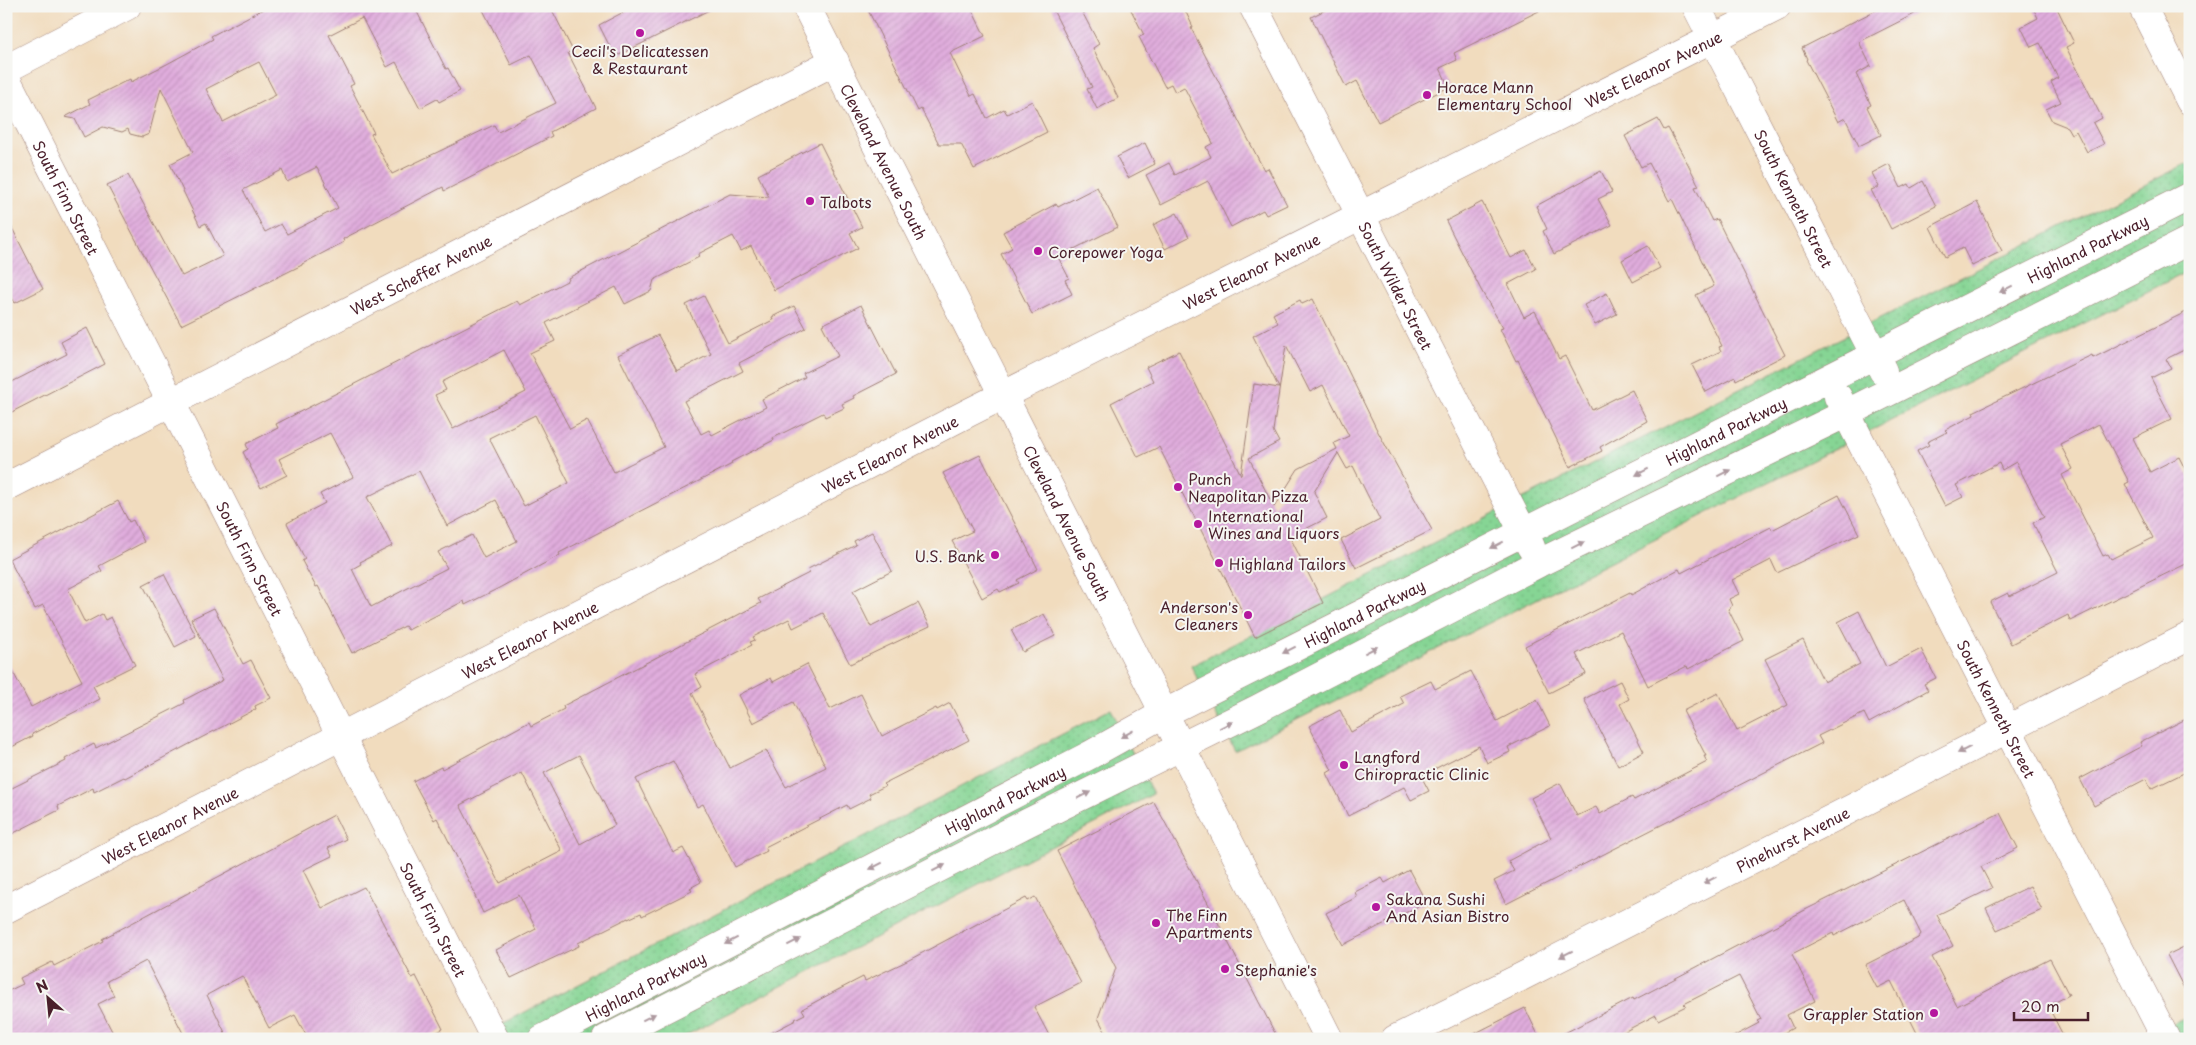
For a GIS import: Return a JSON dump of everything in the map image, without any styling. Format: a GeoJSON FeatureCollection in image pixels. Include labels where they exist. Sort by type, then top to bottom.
{"type":"FeatureCollection","features":[{"type":"Feature","properties":{"kind":"street"},"geometry":{"type":"LineString","coordinates":[[6,69],[127,6]]}},
{"type":"Feature","properties":{"kind":"street","name":"Cleveland Avenue South"},"geometry":{"type":"LineString","coordinates":[[806,6],[1002,396],[1183,747],[1329,1039]]}},
{"type":"Feature","properties":{"kind":"street","name":"South Wilder Street"},"geometry":{"type":"LineString","coordinates":[[1253,6],[1539,564]]}},
{"type":"Feature","properties":{"kind":"street","name":"South Kenneth Street"},"geometry":{"type":"LineString","coordinates":[[1696,6],[1892,390]]}},
{"type":"Feature","properties":{"kind":"street","name":"West Eleanor Avenue"},"geometry":{"type":"LineString","coordinates":[[6,909],[1002,396],[1777,6]]}},
{"type":"Feature","properties":{"kind":"street"},"geometry":{"type":"LineString","coordinates":[[2142,6],[2190,101]]}},
{"type":"Feature","properties":{"kind":"street","name":"West Scheffer Avenue"},"geometry":{"type":"LineString","coordinates":[[6,487],[835,61]]}},
{"type":"Feature","properties":{"kind":"street","name":"South Finn Street"},"geometry":{"type":"LineString","coordinates":[[6,78],[495,1039]]}},
{"type":"Feature","properties":{"kind":"street","name":"Highland Parkway"},"geometry":{"type":"LineString","coordinates":[[542,1039],[1090,755],[1165,713],[2190,196]]}},
{"type":"Feature","properties":{"kind":"street","name":"Highland Parkway"},"geometry":{"type":"LineString","coordinates":[[606,1039],[1027,823],[1183,747],[1539,564],[1847,413],[2190,240]]}},
{"type":"Feature","properties":{"kind":"street","name":"South Kenneth Street"},"geometry":{"type":"LineString","coordinates":[[1828,378],[2166,1039]]}},
{"type":"Feature","properties":{"kind":"street","name":"Pinehurst Avenue"},"geometry":{"type":"LineString","coordinates":[[1394,1039],[1530,972],[2190,636]]}},
{"type":"Feature","properties":{"kind":"green space"},"geometry":{"type":"Polygon","coordinates":[[[2190,162],[2190,270],[1235,751],[1191,666],[2190,162]]]}},
{"type":"Feature","properties":{"kind":"green space"},"geometry":{"type":"Polygon","coordinates":[[[1111,709],[1153,794],[679,1039],[473,1039],[1111,709]]]}},
{"type":"Feature","properties":{"kind":"green space"},"geometry":{"type":"Polygon","coordinates":[[[2190,1015],[2190,1039],[2139,1039],[2190,1015]]]}},
{"type":"Feature","properties":{"kind":"building"},"geometry":{"type":"Polygon","coordinates":[[[269,6],[414,6],[446,69],[448,68],[460,91],[439,102],[437,99],[420,108],[396,62],[387,67],[362,18],[329,35],[354,84],[350,86],[374,133],[371,134],[392,174],[494,125],[498,132],[556,103],[531,55],[511,65],[481,6],[550,6],[573,51],[568,53],[596,108],[550,132],[552,136],[444,191],[443,187],[343,239],[344,242],[302,265],[181,325],[107,185],[128,175],[182,276],[223,256],[206,223],[200,226],[170,164],[193,152],[161,88],[149,134],[142,137],[130,134],[128,129],[122,132],[103,127],[84,137],[75,119],[65,117],[90,104],[88,100],[130,79],[131,82],[167,64],[213,39],[211,36],[269,6]],[[259,62],[206,89],[223,122],[276,95],[259,62]],[[317,167],[287,182],[282,170],[243,190],[265,232],[281,224],[287,234],[338,208],[317,167]]]}},
{"type":"Feature","properties":{"kind":"building","name":"Cecil's Delicatessen & Restaurant"},"geometry":{"type":"Polygon","coordinates":[[[635,6],[717,6],[615,57],[599,25],[635,6]]]}},
{"type":"Feature","properties":{"kind":"building"},"geometry":{"type":"Polygon","coordinates":[[[866,6],[970,6],[985,36],[950,53],[971,96],[975,94],[987,118],[1004,109],[1007,114],[1032,101],[1047,132],[974,169],[961,144],[939,144],[921,109],[918,111],[866,6]]]}},
{"type":"Feature","properties":{"kind":"building"},"geometry":{"type":"Polygon","coordinates":[[[1051,6],[1079,6],[1099,44],[1093,48],[1118,98],[1097,109],[1087,89],[1092,87],[1051,6]]]}},
{"type":"Feature","properties":{"kind":"building"},"geometry":{"type":"Polygon","coordinates":[[[1129,6],[1183,6],[1193,27],[1191,28],[1264,170],[1268,168],[1287,205],[1266,215],[1263,210],[1231,227],[1208,181],[1161,205],[1146,175],[1169,163],[1175,175],[1211,157],[1206,147],[1213,143],[1184,87],[1175,92],[1171,84],[1165,87],[1139,37],[1144,35],[1129,6]]]}},
{"type":"Feature","properties":{"kind":"building","name":"Horace Mann Elementary School"},"geometry":{"type":"Polygon","coordinates":[[[1333,6],[1549,6],[1454,53],[1457,60],[1440,68],[1449,87],[1378,122],[1357,81],[1346,87],[1311,17],[1333,6]]]}},
{"type":"Feature","properties":{"kind":"building"},"geometry":{"type":"Polygon","coordinates":[[[1884,6],[1930,6],[1859,42],[1871,66],[1856,74],[1871,105],[1867,107],[1881,135],[1859,146],[1845,118],[1838,122],[1806,60],[1802,48],[1884,6]]]}},
{"type":"Feature","properties":{"kind":"building"},"geometry":{"type":"Polygon","coordinates":[[[2032,6],[2056,6],[2074,43],[2066,47],[2102,118],[2093,123],[2104,144],[2087,152],[2076,131],[2071,134],[2067,127],[2052,121],[2046,109],[2061,102],[2051,82],[2058,78],[2040,43],[2031,47],[2021,27],[2038,18],[2032,6]]]}},
{"type":"Feature","properties":{"kind":"building"},"geometry":{"type":"Polygon","coordinates":[[[1658,119],[1664,130],[1668,128],[1688,164],[1699,186],[1695,187],[1712,221],[1717,219],[1785,355],[1736,380],[1735,377],[1706,392],[1692,365],[1721,351],[1719,347],[1722,346],[1696,295],[1714,286],[1672,199],[1669,201],[1649,163],[1641,167],[1625,136],[1658,119]]]}},
{"type":"Feature","properties":{"kind":"building"},"geometry":{"type":"Polygon","coordinates":[[[820,143],[862,227],[850,233],[858,248],[774,290],[751,246],[741,251],[733,236],[698,254],[699,257],[654,280],[651,291],[625,304],[616,287],[546,323],[555,341],[530,353],[570,429],[587,420],[614,472],[664,447],[618,355],[658,335],[677,371],[711,354],[686,305],[704,296],[728,343],[773,320],[772,317],[794,306],[806,328],[739,363],[743,371],[684,401],[701,434],[709,430],[712,435],[766,407],[762,399],[805,377],[803,373],[838,356],[822,325],[861,305],[896,374],[853,396],[854,398],[842,404],[844,408],[825,417],[823,413],[773,438],[774,440],[731,462],[732,464],[559,553],[560,555],[499,588],[465,605],[464,601],[408,630],[405,626],[352,653],[318,586],[316,587],[302,561],[305,559],[287,523],[325,503],[320,494],[353,477],[330,433],[279,459],[287,475],[261,488],[243,452],[248,449],[246,444],[278,428],[276,424],[517,301],[520,305],[730,194],[769,197],[758,175],[820,143]],[[504,350],[442,382],[446,390],[435,395],[453,429],[526,392],[504,350]],[[535,415],[489,438],[524,506],[569,483],[535,415]],[[419,471],[367,497],[392,546],[360,562],[361,564],[352,569],[371,607],[447,568],[438,552],[472,535],[484,558],[517,541],[496,500],[447,526],[419,471]]]}},
{"type":"Feature","properties":{"kind":"building"},"geometry":{"type":"Polygon","coordinates":[[[1145,143],[1155,164],[1128,178],[1117,157],[1145,143]]]}},
{"type":"Feature","properties":{"kind":"building"},"geometry":{"type":"Polygon","coordinates":[[[1889,164],[1901,188],[1909,184],[1911,188],[1923,181],[1936,206],[1891,229],[1871,190],[1879,187],[1872,173],[1889,164]]]}},
{"type":"Feature","properties":{"kind":"building"},"geometry":{"type":"Polygon","coordinates":[[[1601,171],[1612,192],[1598,199],[1612,225],[1554,254],[1543,231],[1547,229],[1536,206],[1601,171]]]}},
{"type":"Feature","properties":{"kind":"building","name":"Corepower Yoga"},"geometry":{"type":"Polygon","coordinates":[[[1097,187],[1118,227],[1058,257],[1069,278],[1065,280],[1072,294],[1032,314],[1001,254],[1012,248],[1003,232],[1056,204],[1058,207],[1097,187]]]}},
{"type":"Feature","properties":{"kind":"building"},"geometry":{"type":"Polygon","coordinates":[[[1482,202],[1511,258],[1526,250],[1536,269],[1508,284],[1524,317],[1535,311],[1559,359],[1565,356],[1592,410],[1632,390],[1647,421],[1600,447],[1602,451],[1570,467],[1518,360],[1516,361],[1500,329],[1503,328],[1481,290],[1446,221],[1482,202]]]}},
{"type":"Feature","properties":{"kind":"building"},"geometry":{"type":"Polygon","coordinates":[[[1977,202],[2002,251],[1972,266],[1963,248],[1945,257],[1930,227],[1977,202]]]}},
{"type":"Feature","properties":{"kind":"building"},"geometry":{"type":"Polygon","coordinates":[[[1177,213],[1189,237],[1165,249],[1153,225],[1177,213]]]}},
{"type":"Feature","properties":{"kind":"building"},"geometry":{"type":"Polygon","coordinates":[[[6,216],[43,289],[15,303],[6,287],[6,216]]]}},
{"type":"Feature","properties":{"kind":"building"},"geometry":{"type":"Polygon","coordinates":[[[1648,246],[1660,268],[1633,282],[1622,260],[1648,246]]]}},
{"type":"Feature","properties":{"kind":"building"},"geometry":{"type":"Polygon","coordinates":[[[1607,293],[1617,314],[1595,325],[1584,305],[1607,293]]]}},
{"type":"Feature","properties":{"kind":"building"},"geometry":{"type":"Polygon","coordinates":[[[1313,299],[1377,430],[1432,530],[1356,568],[1341,540],[1380,520],[1353,466],[1347,469],[1338,453],[1314,492],[1327,518],[1290,537],[1323,603],[1255,637],[1159,447],[1138,457],[1111,403],[1153,381],[1146,367],[1179,351],[1241,475],[1254,384],[1279,388],[1253,336],[1278,323],[1273,314],[1300,300],[1302,304],[1313,299]],[[1286,345],[1273,431],[1279,442],[1249,458],[1274,507],[1298,469],[1337,449],[1334,443],[1349,436],[1323,385],[1310,392],[1286,345]]]}},
{"type":"Feature","properties":{"kind":"building"},"geometry":{"type":"Polygon","coordinates":[[[2190,310],[2190,347],[2166,359],[2171,368],[2151,378],[2172,419],[2133,438],[2150,472],[2179,457],[2190,479],[2190,562],[2070,621],[2068,615],[2011,644],[1990,602],[2008,593],[2010,596],[2058,572],[2033,523],[2044,517],[2016,462],[2002,470],[1999,463],[1956,485],[1963,497],[1945,506],[1917,451],[1929,445],[1927,442],[1947,432],[1945,430],[1974,415],[1973,412],[2092,355],[2093,358],[2190,310]],[[2099,424],[2060,444],[2073,469],[2062,475],[2103,556],[2108,554],[2111,559],[2153,538],[2125,484],[2129,482],[2099,424]]]}},
{"type":"Feature","properties":{"kind":"building"},"geometry":{"type":"Polygon","coordinates":[[[87,328],[105,364],[6,415],[6,385],[67,354],[61,342],[87,328]]]}},
{"type":"Feature","properties":{"kind":"building","name":"U.S. Bank"},"geometry":{"type":"Polygon","coordinates":[[[980,455],[1038,569],[1017,580],[1019,583],[1000,592],[998,589],[982,598],[952,541],[973,531],[943,473],[980,455]]]}},
{"type":"Feature","properties":{"kind":"building"},"geometry":{"type":"Polygon","coordinates":[[[1839,495],[1859,534],[1777,573],[1771,560],[1732,580],[1739,594],[1729,599],[1732,606],[1728,609],[1744,641],[1688,669],[1687,666],[1648,686],[1621,631],[1576,654],[1586,674],[1549,693],[1525,646],[1630,593],[1631,595],[1679,569],[1681,573],[1771,527],[1772,530],[1839,495]]]}},
{"type":"Feature","properties":{"kind":"building"},"geometry":{"type":"Polygon","coordinates":[[[118,501],[129,522],[133,520],[144,542],[99,566],[102,571],[68,589],[85,623],[102,614],[105,620],[111,617],[135,665],[93,686],[100,699],[32,734],[33,736],[6,750],[6,658],[31,707],[82,681],[43,605],[35,609],[9,559],[118,501]]]}},
{"type":"Feature","properties":{"kind":"building"},"geometry":{"type":"Polygon","coordinates":[[[872,532],[892,571],[853,591],[871,627],[918,603],[930,626],[850,664],[823,613],[793,628],[789,619],[753,637],[755,640],[750,642],[752,645],[695,674],[702,687],[692,693],[730,768],[766,750],[786,787],[826,767],[793,702],[753,723],[739,695],[771,678],[773,682],[807,664],[830,709],[861,694],[882,736],[936,708],[937,710],[950,703],[969,740],[883,784],[885,786],[869,794],[871,798],[849,809],[847,805],[765,847],[767,851],[735,867],[703,804],[697,807],[673,761],[636,779],[673,853],[683,848],[701,882],[690,888],[692,891],[642,916],[641,913],[628,918],[578,943],[579,946],[511,978],[496,950],[536,929],[519,895],[483,913],[475,893],[437,818],[434,820],[413,781],[441,767],[442,769],[529,722],[531,726],[564,709],[563,706],[761,603],[758,599],[809,573],[808,569],[856,545],[854,541],[872,532]],[[579,755],[544,773],[580,844],[615,825],[579,755]],[[522,773],[460,805],[500,883],[562,851],[522,773]]]}},
{"type":"Feature","properties":{"kind":"building"},"geometry":{"type":"Polygon","coordinates":[[[164,574],[196,636],[175,647],[143,585],[164,574]]]}},
{"type":"Feature","properties":{"kind":"building"},"geometry":{"type":"Polygon","coordinates":[[[214,608],[243,664],[251,660],[271,698],[255,706],[256,709],[125,778],[94,792],[93,788],[58,806],[59,810],[6,837],[6,791],[66,761],[65,759],[94,744],[96,748],[185,703],[184,700],[223,680],[191,619],[214,608]]]}},
{"type":"Feature","properties":{"kind":"building"},"geometry":{"type":"Polygon","coordinates":[[[1859,611],[1886,667],[1921,649],[1936,678],[1924,684],[1928,690],[1869,723],[1864,713],[1818,736],[1822,743],[1506,904],[1494,881],[1514,871],[1508,861],[1551,838],[1531,798],[1560,783],[1577,816],[1596,807],[1600,814],[1632,797],[1634,800],[1707,762],[1704,756],[1706,756],[1683,711],[1718,693],[1737,731],[1788,705],[1765,659],[1803,640],[1824,682],[1860,664],[1838,622],[1859,611]]]}},
{"type":"Feature","properties":{"kind":"building"},"geometry":{"type":"Polygon","coordinates":[[[1044,614],[1055,636],[1023,652],[1011,630],[1044,614]]]}},
{"type":"Feature","properties":{"kind":"building"},"geometry":{"type":"Polygon","coordinates":[[[1471,671],[1497,721],[1537,700],[1550,726],[1508,747],[1510,752],[1487,763],[1479,746],[1421,776],[1429,791],[1411,800],[1404,787],[1348,816],[1327,773],[1332,770],[1309,726],[1340,710],[1351,732],[1404,704],[1400,696],[1431,681],[1435,689],[1471,671]]]}},
{"type":"Feature","properties":{"kind":"building"},"geometry":{"type":"Polygon","coordinates":[[[1620,681],[1629,699],[1620,704],[1644,752],[1618,766],[1584,699],[1620,681]]]}},
{"type":"Feature","properties":{"kind":"building"},"geometry":{"type":"Polygon","coordinates":[[[2190,717],[2190,770],[2151,789],[2146,779],[2094,806],[2080,779],[2142,746],[2140,742],[2190,717]]]}},
{"type":"Feature","properties":{"kind":"building","name":"The Finn Apartments"},"geometry":{"type":"Polygon","coordinates":[[[1154,802],[1278,1039],[1109,1039],[1098,1018],[1116,968],[1057,851],[1154,802]]]}},
{"type":"Feature","properties":{"kind":"building"},"geometry":{"type":"Polygon","coordinates":[[[2000,813],[2018,848],[1981,867],[1992,888],[1937,915],[1953,946],[1932,957],[1957,1006],[2050,959],[2069,995],[2048,1006],[2065,1039],[1920,1039],[1891,981],[1877,988],[1865,965],[1918,938],[1921,934],[1904,900],[1834,936],[1833,933],[1792,954],[1815,1001],[1787,1015],[1793,1028],[1772,1039],[1729,1039],[1759,1023],[1757,1021],[1761,1019],[1739,976],[1684,1004],[1686,1006],[1658,1020],[1656,1015],[1610,1039],[1553,1039],[1633,998],[1634,1000],[1807,909],[2000,813]]]}},
{"type":"Feature","properties":{"kind":"building"},"geometry":{"type":"Polygon","coordinates":[[[334,815],[346,839],[328,848],[332,856],[303,870],[322,908],[364,887],[412,978],[416,976],[443,1029],[424,1039],[308,1039],[295,1015],[269,1028],[242,976],[207,995],[228,1039],[186,1039],[146,961],[107,981],[114,996],[98,1004],[116,1039],[6,1039],[6,992],[23,984],[20,978],[52,962],[54,966],[103,941],[102,939],[334,815]]]}},
{"type":"Feature","properties":{"kind":"building","name":"Sakana Sushi And Asian Bistro"},"geometry":{"type":"Polygon","coordinates":[[[1409,870],[1426,902],[1343,945],[1326,913],[1357,897],[1355,892],[1382,878],[1385,883],[1409,870]]]}},
{"type":"Feature","properties":{"kind":"building"},"geometry":{"type":"Polygon","coordinates":[[[2030,886],[2042,910],[1997,930],[1986,908],[2030,886]]]}},
{"type":"Feature","properties":{"kind":"building"},"geometry":{"type":"Polygon","coordinates":[[[1035,897],[1081,983],[1034,1007],[1051,1039],[759,1039],[805,1014],[802,1009],[863,977],[865,981],[1026,898],[1028,901],[1035,897]]]}},
{"type":"Feature","properties":{"kind":"building"},"geometry":{"type":"Polygon","coordinates":[[[2190,944],[2190,1000],[2167,955],[2190,944]]]}},
{"type":"Feature","properties":{"kind":"building"},"geometry":{"type":"Polygon","coordinates":[[[1525,1008],[1540,1039],[1464,1039],[1525,1008]]]}},
{"type":"Feature","properties":{"kind":"place","name":"Cecil's Delicatessen & Restaurant"},"geometry":{"type":"Point","coordinates":[640,33]}},
{"type":"Feature","properties":{"kind":"place","name":"Horace Mann Elementary School"},"geometry":{"type":"Point","coordinates":[1427,95]}},
{"type":"Feature","properties":{"kind":"place","name":"Talbots"},"geometry":{"type":"Point","coordinates":[810,201]}},
{"type":"Feature","properties":{"kind":"place","name":"Corepower Yoga"},"geometry":{"type":"Point","coordinates":[1038,251]}},
{"type":"Feature","properties":{"kind":"place","name":"Punch Neapolitan Pizza"},"geometry":{"type":"Point","coordinates":[1178,487]}},
{"type":"Feature","properties":{"kind":"place","name":"International Wines and Liquors"},"geometry":{"type":"Point","coordinates":[1198,524]}},
{"type":"Feature","properties":{"kind":"place","name":"U.S. Bank"},"geometry":{"type":"Point","coordinates":[995,555]}},
{"type":"Feature","properties":{"kind":"place","name":"Highland Tailors"},"geometry":{"type":"Point","coordinates":[1219,563]}},
{"type":"Feature","properties":{"kind":"place","name":"Anderson's Cleaners"},"geometry":{"type":"Point","coordinates":[1248,615]}},
{"type":"Feature","properties":{"kind":"place","name":"Langford Chiropractic Clinic"},"geometry":{"type":"Point","coordinates":[1344,765]}},
{"type":"Feature","properties":{"kind":"place","name":"Sakana Sushi And Asian Bistro"},"geometry":{"type":"Point","coordinates":[1376,907]}},
{"type":"Feature","properties":{"kind":"place","name":"The Finn Apartments"},"geometry":{"type":"Point","coordinates":[1156,923]}},
{"type":"Feature","properties":{"kind":"place","name":"Stephanie's"},"geometry":{"type":"Point","coordinates":[1225,969]}},
{"type":"Feature","properties":{"kind":"place","name":"Grappler Station"},"geometry":{"type":"Point","coordinates":[1934,1013]}}]}
